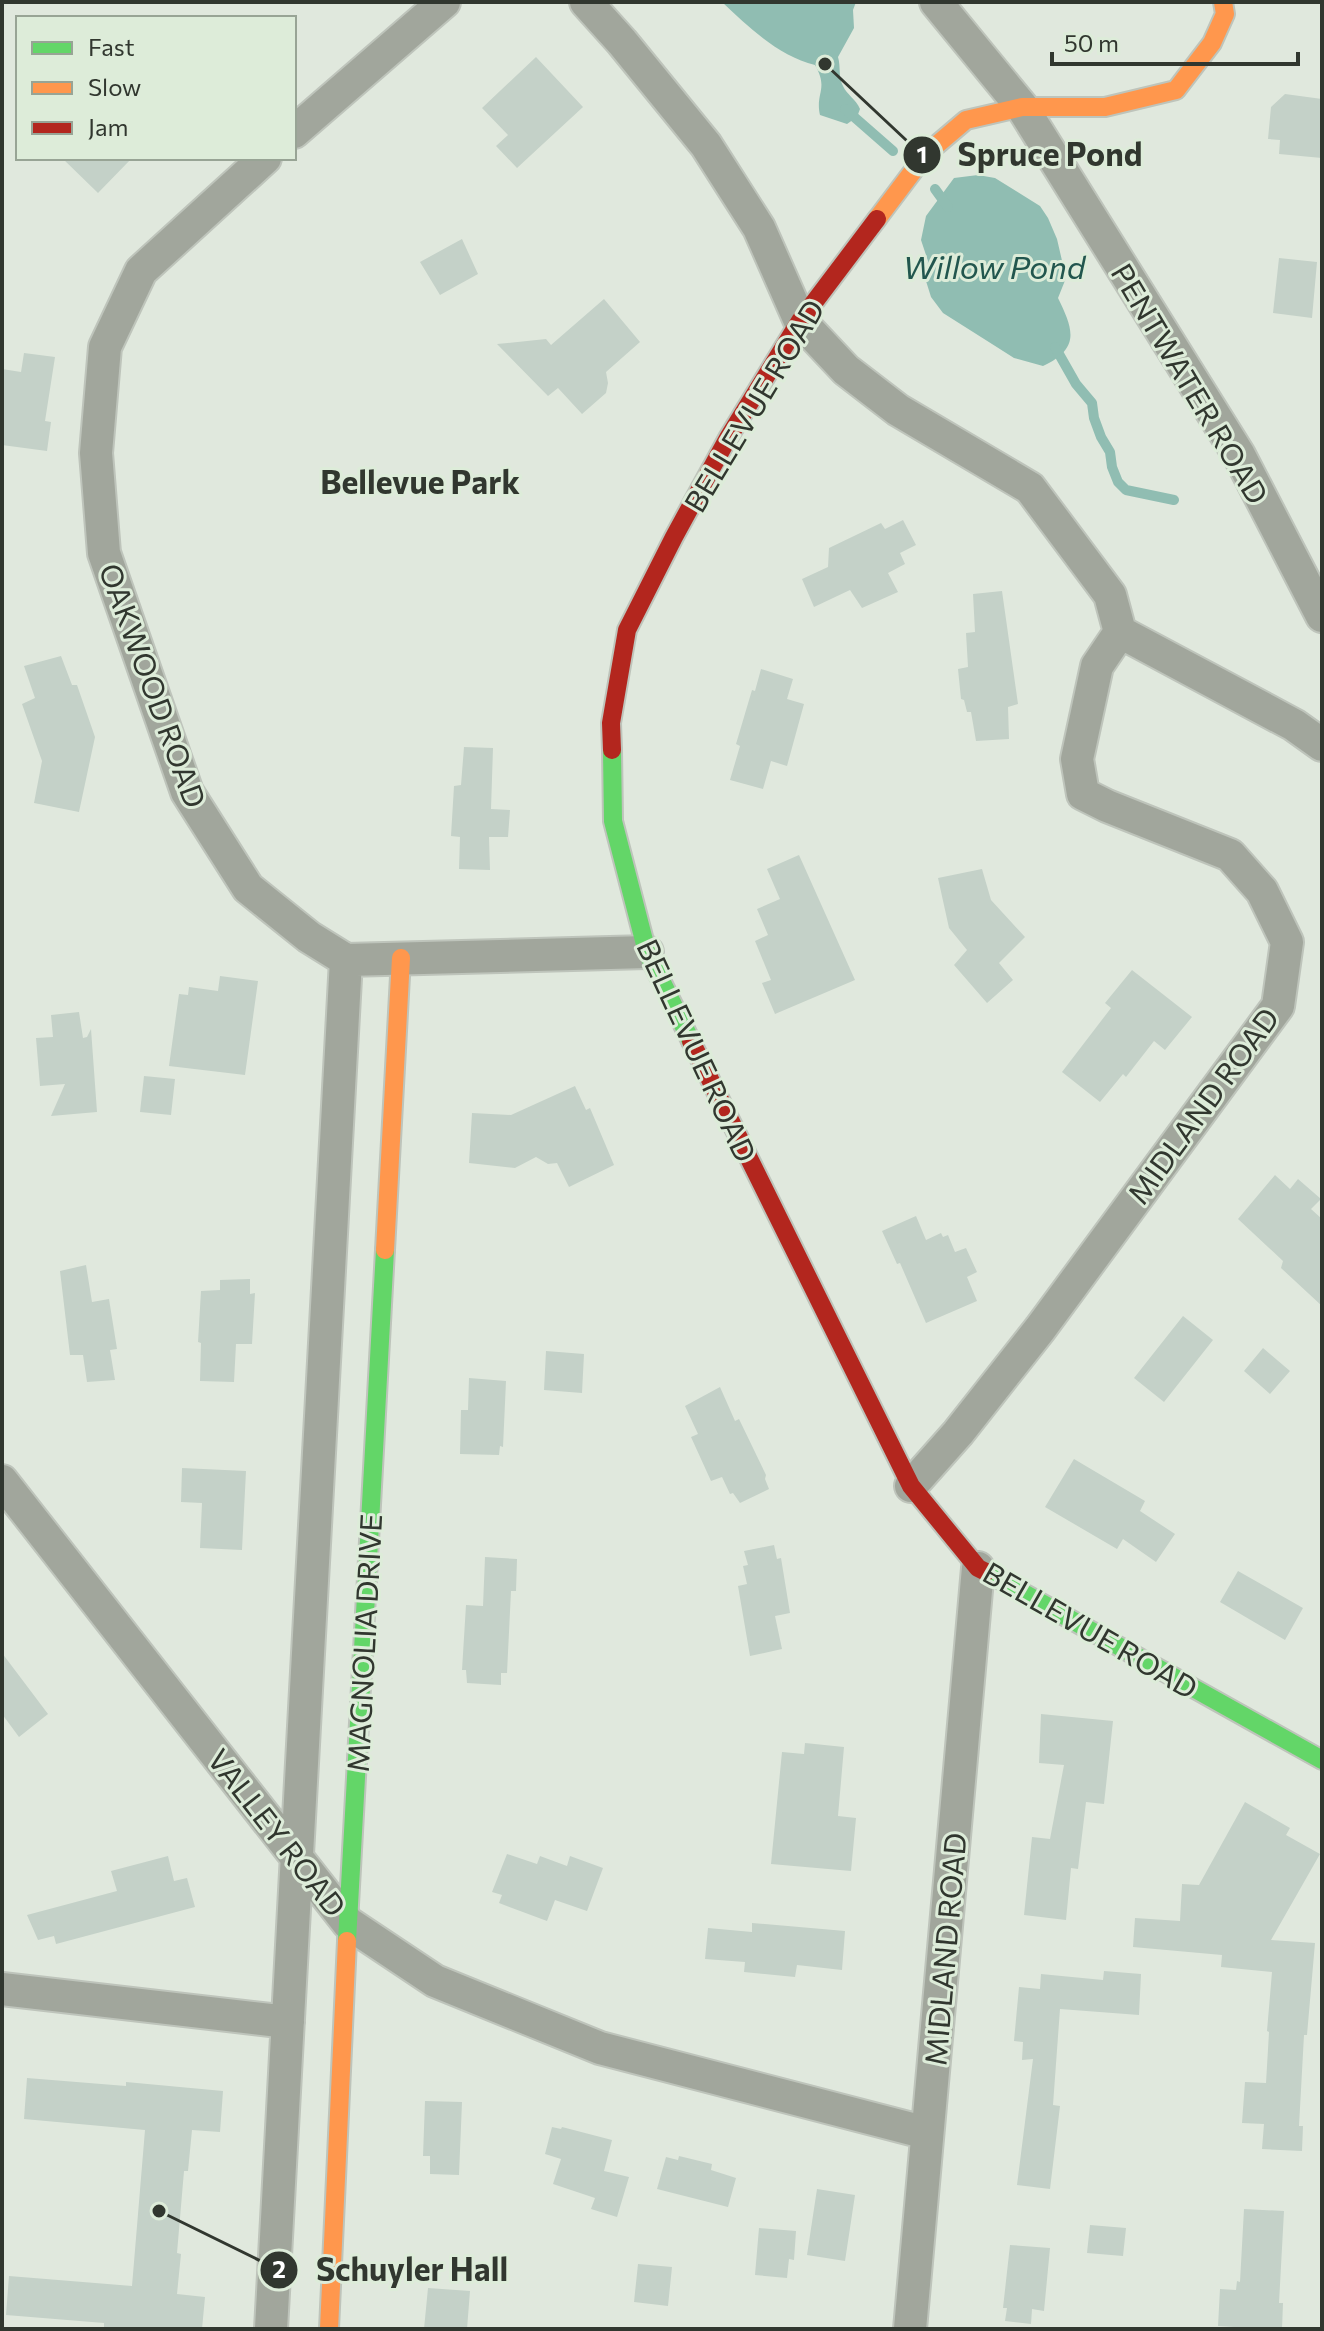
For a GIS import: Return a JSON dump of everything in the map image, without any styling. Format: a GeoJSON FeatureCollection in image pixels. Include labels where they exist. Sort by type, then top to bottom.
{"type":"FeatureCollection","features":[{"type":"Feature","properties":{"kind":"street"},"geometry":{"type":"LineString","coordinates":[[296,130],[444,2]]}},
{"type":"Feature","properties":{"kind":"street"},"geometry":{"type":"LineString","coordinates":[[586,2],[706,145],[759,228],[800,321],[846,370],[898,410],[1030,488],[1110,595],[1120,632],[1294,725],[1322,745]]}},
{"type":"Feature","properties":{"kind":"street","name":"PENTWATER ROAD"},"geometry":{"type":"LineString","coordinates":[[936,2],[1022,107],[1239,455],[1322,616]]}},
{"type":"Feature","properties":{"kind":"street","name":"BELLEVUE ROAD"},"geometry":{"type":"LineString","coordinates":[[1223,2],[1225,14],[1212,43],[1176,90],[1105,107],[1022,107],[966,120],[926,154],[800,321],[728,438],[680,524],[627,630],[611,723],[613,821],[647,952],[911,1486],[978,1568],[1322,1760]]}},
{"type":"Feature","properties":{"kind":"street","name":"OAKWOOD ROAD"},"geometry":{"type":"LineString","coordinates":[[263,160],[141,271],[105,347],[96,453],[104,553],[187,792],[248,888],[309,937],[346,960]]}},
{"type":"Feature","properties":{"kind":"street","name":"MIDLAND ROAD"},"geometry":{"type":"LineString","coordinates":[[911,1486],[958,1433],[1040,1329],[1278,1006],[1287,942],[1262,891],[1230,855],[1083,794],[1077,759],[1097,666],[1120,632]]}},
{"type":"Feature","properties":{"kind":"street"},"geometry":{"type":"LineString","coordinates":[[346,960],[647,952]]}},
{"type":"Feature","properties":{"kind":"street","name":"MAGNOLIA DRIVE"},"geometry":{"type":"LineString","coordinates":[[329,2329],[401,958]]}},
{"type":"Feature","properties":{"kind":"street","name":"MAGNOLIA DRIVE"},"geometry":{"type":"LineString","coordinates":[[271,2329],[346,960]]}},
{"type":"Feature","properties":{"kind":"street","name":"VALLEY ROAD"},"geometry":{"type":"LineString","coordinates":[[2,1481],[348,1923],[435,1981],[600,2048],[927,2133]]}},
{"type":"Feature","properties":{"kind":"street","name":"MIDLAND ROAD"},"geometry":{"type":"LineString","coordinates":[[910,2329],[978,1568]]}},
{"type":"Feature","properties":{"kind":"street"},"geometry":{"type":"LineString","coordinates":[[2,1989],[288,2022]]}},
{"type":"Feature","properties":{"kind":"water"},"geometry":{"type":"Polygon","coordinates":[[[722,2],[856,2],[854,28],[838,57],[841,83],[860,109],[857,117],[847,124],[820,115],[821,80],[815,65],[777,48],[722,2]]]}},
{"type":"Feature","properties":{"kind":"water","name":"Willow Pond"},"geometry":{"type":"Polygon","coordinates":[[[978,175],[995,178],[1040,206],[1057,239],[1066,278],[1058,298],[1070,328],[1070,337],[1063,352],[1043,366],[1014,358],[943,313],[931,297],[926,281],[928,261],[921,240],[926,216],[954,178],[978,175]]]}},
{"type":"Feature","properties":{"kind":"building"},"geometry":{"type":"Polygon","coordinates":[[[536,57],[583,107],[517,168],[496,146],[508,135],[482,108],[536,57]]]}},
{"type":"Feature","properties":{"kind":"building"},"geometry":{"type":"Polygon","coordinates":[[[1285,94],[1322,99],[1322,158],[1279,154],[1280,140],[1268,139],[1271,107],[1285,94]]]}},
{"type":"Feature","properties":{"kind":"building"},"geometry":{"type":"Polygon","coordinates":[[[64,160],[130,160],[98,193],[64,160]]]}},
{"type":"Feature","properties":{"kind":"building"},"geometry":{"type":"Polygon","coordinates":[[[462,239],[478,274],[440,295],[420,262],[462,239]]]}},
{"type":"Feature","properties":{"kind":"building"},"geometry":{"type":"Polygon","coordinates":[[[1279,258],[1317,262],[1312,318],[1273,313],[1279,258]]]}},
{"type":"Feature","properties":{"kind":"building"},"geometry":{"type":"Polygon","coordinates":[[[604,299],[640,342],[606,372],[606,393],[582,414],[558,388],[548,396],[497,344],[546,339],[551,345],[604,299]]]}},
{"type":"Feature","properties":{"kind":"building"},"geometry":{"type":"Polygon","coordinates":[[[24,353],[55,357],[45,421],[51,422],[47,451],[2,445],[2,369],[21,372],[24,353]]]}},
{"type":"Feature","properties":{"kind":"building"},"geometry":{"type":"Polygon","coordinates":[[[903,520],[916,545],[900,553],[905,564],[888,573],[898,592],[862,608],[850,590],[814,607],[802,579],[828,567],[829,548],[881,523],[885,529],[903,520]]]}},
{"type":"Feature","properties":{"kind":"building"},"geometry":{"type":"Polygon","coordinates":[[[1002,591],[1018,704],[1008,707],[1009,739],[976,741],[971,712],[967,712],[961,699],[958,669],[968,667],[966,633],[975,632],[973,594],[1002,591]]]}},
{"type":"Feature","properties":{"kind":"building"},"geometry":{"type":"Polygon","coordinates":[[[61,656],[72,685],[77,685],[95,737],[79,812],[34,803],[42,761],[22,704],[35,698],[24,666],[61,656]]]}},
{"type":"Feature","properties":{"kind":"building"},"geometry":{"type":"Polygon","coordinates":[[[761,669],[793,679],[787,699],[804,704],[787,766],[771,761],[763,789],[730,780],[740,746],[736,744],[761,669]]]}},
{"type":"Feature","properties":{"kind":"building"},"geometry":{"type":"Polygon","coordinates":[[[464,747],[493,748],[491,809],[510,810],[508,837],[489,837],[490,870],[459,869],[460,837],[451,836],[454,786],[461,785],[464,747]]]}},
{"type":"Feature","properties":{"kind":"building"},"geometry":{"type":"Polygon","coordinates":[[[799,855],[855,980],[775,1014],[762,983],[771,980],[755,941],[768,935],[757,909],[780,899],[767,869],[799,855]]]}},
{"type":"Feature","properties":{"kind":"building"},"geometry":{"type":"Polygon","coordinates":[[[982,869],[991,900],[1025,937],[999,963],[1013,980],[987,1003],[954,965],[967,950],[949,928],[938,878],[982,869]]]}},
{"type":"Feature","properties":{"kind":"building"},"geometry":{"type":"Polygon","coordinates":[[[1132,970],[1192,1017],[1165,1050],[1154,1041],[1126,1077],[1123,1074],[1100,1102],[1062,1072],[1111,1008],[1105,1003],[1132,970]]]}},
{"type":"Feature","properties":{"kind":"building"},"geometry":{"type":"Polygon","coordinates":[[[220,976],[258,981],[245,1075],[169,1066],[179,994],[188,995],[189,987],[218,991],[220,976]]]}},
{"type":"Feature","properties":{"kind":"building"},"geometry":{"type":"Polygon","coordinates":[[[79,1012],[83,1038],[91,1029],[97,1112],[51,1116],[65,1084],[40,1086],[36,1038],[53,1037],[51,1015],[79,1012]]]}},
{"type":"Feature","properties":{"kind":"building"},"geometry":{"type":"Polygon","coordinates":[[[144,1076],[175,1079],[171,1115],[140,1112],[144,1076]]]}},
{"type":"Feature","properties":{"kind":"building"},"geometry":{"type":"Polygon","coordinates":[[[575,1086],[586,1110],[590,1108],[614,1165],[569,1187],[557,1163],[548,1164],[536,1157],[515,1168],[469,1163],[472,1113],[511,1115],[575,1086]]]}},
{"type":"Feature","properties":{"kind":"building"},"geometry":{"type":"Polygon","coordinates":[[[1275,1175],[1290,1189],[1298,1179],[1321,1199],[1311,1209],[1322,1219],[1322,1306],[1281,1268],[1283,1261],[1238,1219],[1275,1175]]]}},
{"type":"Feature","properties":{"kind":"building"},"geometry":{"type":"Polygon","coordinates":[[[916,1216],[926,1240],[941,1233],[943,1237],[948,1235],[955,1252],[966,1248],[977,1272],[967,1277],[977,1301],[926,1323],[900,1263],[897,1264],[882,1231],[916,1216]]]}},
{"type":"Feature","properties":{"kind":"building"},"geometry":{"type":"Polygon","coordinates":[[[86,1265],[92,1302],[109,1299],[117,1349],[110,1350],[115,1380],[87,1382],[83,1355],[70,1355],[60,1271],[86,1265]]]}},
{"type":"Feature","properties":{"kind":"building"},"geometry":{"type":"Polygon","coordinates":[[[250,1279],[250,1294],[255,1293],[252,1344],[236,1344],[234,1382],[200,1381],[201,1343],[198,1342],[201,1291],[220,1290],[220,1280],[250,1279]]]}},
{"type":"Feature","properties":{"kind":"building"},"geometry":{"type":"Polygon","coordinates":[[[1183,1316],[1213,1340],[1164,1402],[1134,1378],[1183,1316]]]}},
{"type":"Feature","properties":{"kind":"building"},"geometry":{"type":"Polygon","coordinates":[[[1263,1348],[1290,1371],[1270,1394],[1244,1371],[1263,1348]]]}},
{"type":"Feature","properties":{"kind":"building"},"geometry":{"type":"Polygon","coordinates":[[[546,1351],[584,1354],[582,1393],[544,1390],[546,1351]]]}},
{"type":"Feature","properties":{"kind":"building"},"geometry":{"type":"Polygon","coordinates":[[[469,1378],[506,1381],[503,1447],[500,1446],[499,1455],[460,1454],[461,1410],[468,1410],[469,1378]]]}},
{"type":"Feature","properties":{"kind":"building"},"geometry":{"type":"Polygon","coordinates":[[[720,1387],[735,1421],[739,1419],[766,1475],[769,1489],[740,1503],[733,1493],[730,1494],[722,1477],[711,1481],[691,1437],[698,1434],[685,1406],[720,1387]]]}},
{"type":"Feature","properties":{"kind":"building"},"geometry":{"type":"Polygon","coordinates":[[[1074,1459],[1145,1501],[1140,1511],[1175,1534],[1156,1562],[1123,1539],[1117,1549],[1045,1507],[1074,1459]]]}},
{"type":"Feature","properties":{"kind":"building"},"geometry":{"type":"Polygon","coordinates":[[[182,1468],[246,1471],[242,1550],[200,1548],[202,1503],[181,1502],[182,1468]]]}},
{"type":"Feature","properties":{"kind":"building"},"geometry":{"type":"Polygon","coordinates":[[[774,1545],[777,1559],[781,1558],[790,1613],[775,1616],[782,1649],[750,1656],[738,1586],[747,1584],[743,1566],[748,1565],[744,1551],[774,1545]]]}},
{"type":"Feature","properties":{"kind":"building"},"geometry":{"type":"Polygon","coordinates":[[[485,1557],[517,1559],[516,1591],[511,1591],[507,1673],[501,1673],[501,1685],[467,1683],[466,1670],[462,1670],[466,1605],[483,1606],[485,1557]]]}},
{"type":"Feature","properties":{"kind":"building"},"geometry":{"type":"Polygon","coordinates":[[[1238,1571],[1303,1608],[1285,1640],[1220,1602],[1238,1571]]]}},
{"type":"Feature","properties":{"kind":"building"},"geometry":{"type":"Polygon","coordinates":[[[2,1653],[48,1714],[19,1737],[2,1714],[2,1653]]]}},
{"type":"Feature","properties":{"kind":"building"},"geometry":{"type":"Polygon","coordinates":[[[1041,1714],[1113,1721],[1104,1804],[1086,1802],[1078,1869],[1071,1868],[1066,1920],[1024,1915],[1032,1837],[1050,1839],[1064,1765],[1039,1763],[1041,1714]]]}},
{"type":"Feature","properties":{"kind":"building"},"geometry":{"type":"Polygon","coordinates":[[[805,1743],[844,1747],[838,1816],[856,1818],[851,1871],[771,1864],[782,1752],[804,1754],[805,1743]]]}},
{"type":"Feature","properties":{"kind":"building"},"geometry":{"type":"Polygon","coordinates":[[[1245,1802],[1290,1828],[1286,1835],[1320,1854],[1271,1940],[1315,1943],[1307,2035],[1304,2035],[1299,2126],[1303,2126],[1302,2151],[1262,2149],[1264,2124],[1242,2123],[1245,2082],[1266,2083],[1272,1972],[1221,1967],[1222,1955],[1133,1947],[1135,1918],[1180,1921],[1182,1884],[1199,1885],[1245,1802]]]}},
{"type":"Feature","properties":{"kind":"building"},"geometry":{"type":"Polygon","coordinates":[[[507,1854],[537,1864],[540,1856],[567,1866],[570,1856],[603,1868],[587,1911],[555,1900],[547,1921],[499,1903],[502,1895],[492,1892],[507,1854]]]}},
{"type":"Feature","properties":{"kind":"building"},"geometry":{"type":"Polygon","coordinates":[[[168,1856],[174,1881],[187,1878],[195,1907],[56,1944],[54,1936],[38,1940],[27,1915],[117,1891],[111,1871],[168,1856]]]}},
{"type":"Feature","properties":{"kind":"building"},"geometry":{"type":"Polygon","coordinates":[[[752,1923],[845,1931],[842,1970],[797,1965],[795,1977],[744,1972],[745,1962],[705,1959],[708,1928],[752,1932],[752,1923]]]}},
{"type":"Feature","properties":{"kind":"building"},"geometry":{"type":"Polygon","coordinates":[[[1104,1971],[1141,1974],[1139,2015],[1060,2009],[1053,2105],[1060,2106],[1050,2189],[1017,2185],[1033,2059],[1022,2060],[1023,2042],[1014,2041],[1019,1987],[1040,1989],[1041,1974],[1103,1980],[1104,1971]]]}},
{"type":"Feature","properties":{"kind":"building"},"geometry":{"type":"Polygon","coordinates":[[[27,2078],[126,2086],[126,2082],[223,2091],[220,2132],[192,2130],[188,2171],[184,2171],[177,2294],[205,2297],[202,2329],[104,2329],[104,2323],[6,2315],[9,2276],[132,2286],[145,2130],[24,2119],[27,2078]]]}},
{"type":"Feature","properties":{"kind":"building"},"geometry":{"type":"Polygon","coordinates":[[[425,2101],[462,2102],[459,2175],[430,2174],[430,2156],[423,2156],[425,2101]]]}},
{"type":"Feature","properties":{"kind":"building"},"geometry":{"type":"Polygon","coordinates":[[[552,2127],[612,2140],[604,2171],[629,2177],[617,2217],[591,2209],[595,2198],[553,2184],[561,2159],[545,2154],[552,2127]]]}},
{"type":"Feature","properties":{"kind":"building"},"geometry":{"type":"Polygon","coordinates":[[[679,2156],[712,2164],[711,2170],[736,2178],[728,2207],[657,2189],[666,2157],[678,2160],[679,2156]]]}},
{"type":"Feature","properties":{"kind":"building"},"geometry":{"type":"Polygon","coordinates":[[[817,2189],[855,2195],[845,2261],[807,2255],[817,2189]]]}},
{"type":"Feature","properties":{"kind":"building"},"geometry":{"type":"Polygon","coordinates":[[[1244,2209],[1284,2211],[1279,2303],[1283,2303],[1282,2329],[1218,2326],[1220,2289],[1236,2290],[1237,2281],[1240,2282],[1244,2209]]]}},
{"type":"Feature","properties":{"kind":"building"},"geometry":{"type":"Polygon","coordinates":[[[1090,2225],[1126,2228],[1123,2256],[1087,2253],[1090,2225]]]}},
{"type":"Feature","properties":{"kind":"building"},"geometry":{"type":"Polygon","coordinates":[[[759,2228],[796,2231],[794,2260],[789,2259],[787,2278],[755,2275],[759,2228]]]}},
{"type":"Feature","properties":{"kind":"building"},"geometry":{"type":"Polygon","coordinates":[[[1010,2245],[1050,2248],[1044,2311],[1032,2309],[1031,2324],[1005,2321],[1007,2308],[1003,2308],[1010,2245]]]}},
{"type":"Feature","properties":{"kind":"building"},"geometry":{"type":"Polygon","coordinates":[[[638,2264],[672,2267],[668,2306],[634,2302],[638,2264]]]}},
{"type":"Feature","properties":{"kind":"building"},"geometry":{"type":"Polygon","coordinates":[[[428,2288],[470,2291],[467,2329],[424,2329],[428,2288]]]}},
{"type":"Feature","properties":{"kind":"waterway"},"geometry":{"type":"LineString","coordinates":[[845,109],[893,151]]}},
{"type":"Feature","properties":{"kind":"waterway"},"geometry":{"type":"LineString","coordinates":[[935,189],[948,207]]}},
{"type":"Feature","properties":{"kind":"waterway"},"geometry":{"type":"LineString","coordinates":[[1055,347],[1076,384],[1092,403],[1094,418],[1110,452],[1118,482],[1126,490],[1174,500]]}},
{"type":"Feature","properties":{"kind":"traffic: fast"},"geometry":{"type":"LineString","coordinates":[[612,750],[613,821],[647,952],[691,1041]]}},
{"type":"Feature","properties":{"kind":"traffic: fast"},"geometry":{"type":"LineString","coordinates":[[347,1941],[385,1250]]}},
{"type":"Feature","properties":{"kind":"traffic: fast"},"geometry":{"type":"LineString","coordinates":[[986,1572],[1322,1760]]}},
{"type":"Feature","properties":{"kind":"traffic: slow"},"geometry":{"type":"LineString","coordinates":[[877,219],[926,154],[966,120],[1022,107],[1105,107],[1176,90],[1212,43],[1225,14],[1223,2]]}},
{"type":"Feature","properties":{"kind":"traffic: slow"},"geometry":{"type":"LineString","coordinates":[[385,1250],[401,958]]}},
{"type":"Feature","properties":{"kind":"traffic: slow"},"geometry":{"type":"LineString","coordinates":[[329,2329],[347,1941]]}},
{"type":"Feature","properties":{"kind":"traffic: jam"},"geometry":{"type":"LineString","coordinates":[[612,750],[611,723],[627,630],[728,438],[800,321],[877,219]]}},
{"type":"Feature","properties":{"kind":"traffic: jam"},"geometry":{"type":"LineString","coordinates":[[691,1041],[911,1486],[978,1568],[986,1572]]}},
{"type":"Feature","properties":{"kind":"place","name":"Spruce Pond"},"geometry":{"type":"Point","coordinates":[825,64]}},
{"type":"Feature","properties":{"kind":"place","name":"Schuyler Hall"},"geometry":{"type":"Point","coordinates":[159,2211]}},
{"type":"Feature","properties":{"kind":"district","name":"Bellevue Park"},"geometry":{"type":"Point","coordinates":[420,481]}}]}
